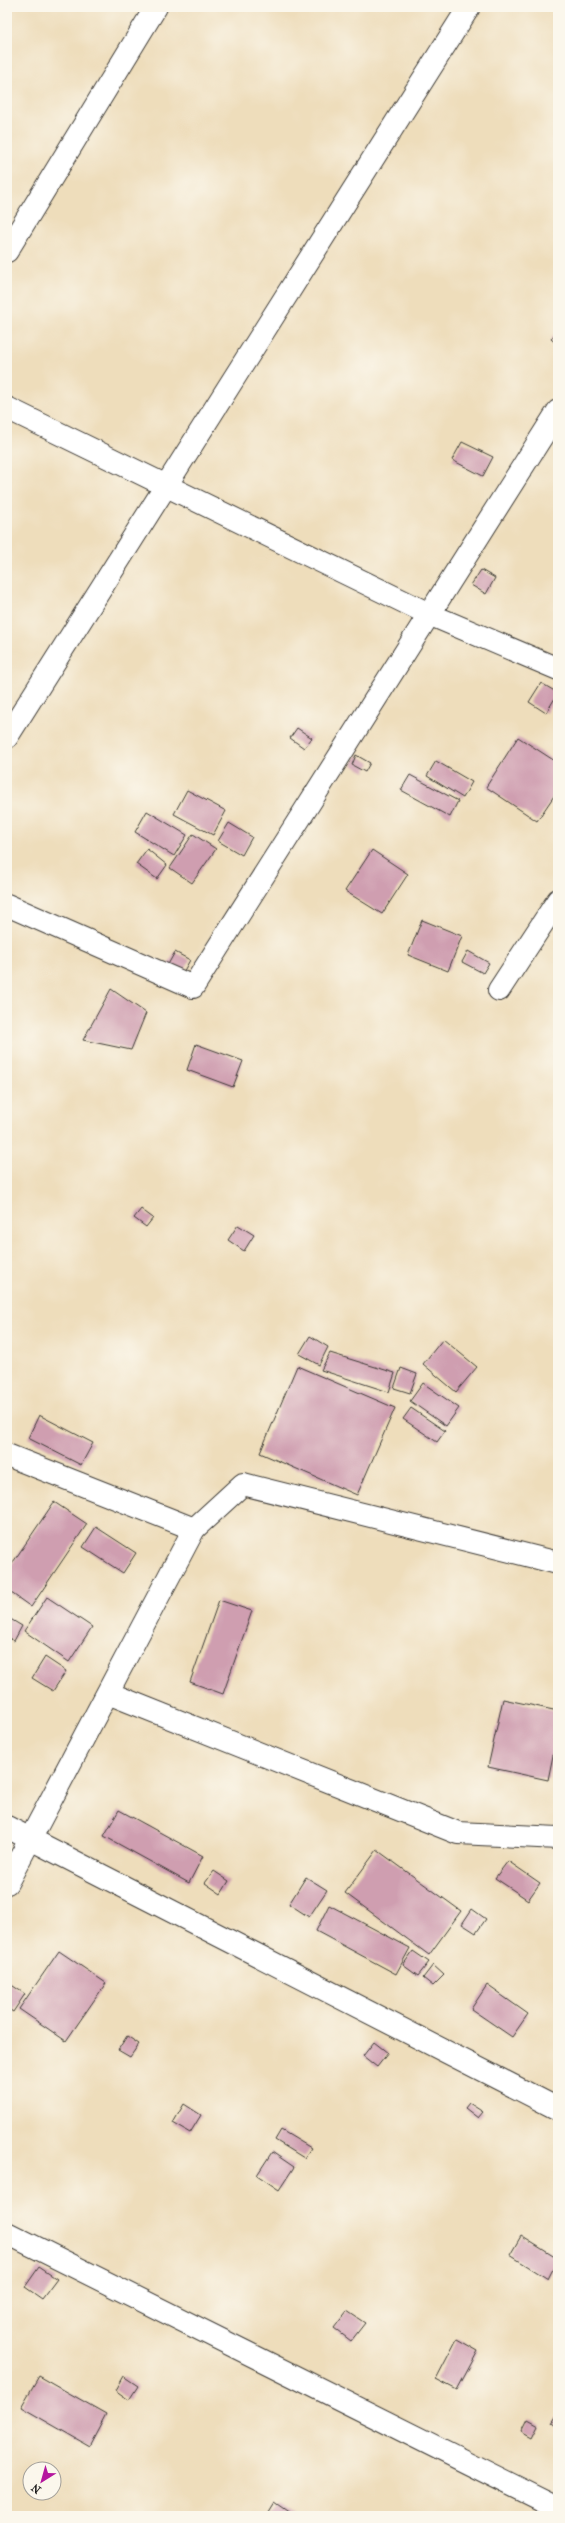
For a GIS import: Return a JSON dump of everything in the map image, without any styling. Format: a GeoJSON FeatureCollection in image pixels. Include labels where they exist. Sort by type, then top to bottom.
{"type":"FeatureCollection","features":[{"type":"Feature","properties":{"kind":"street"},"geometry":{"type":"LineString","coordinates":[[7,251],[156,7]]}},
{"type":"Feature","properties":{"kind":"street"},"geometry":{"type":"LineString","coordinates":[[7,737],[469,7]]}},
{"type":"Feature","properties":{"kind":"street"},"geometry":{"type":"LineString","coordinates":[[7,408],[430,615],[558,669]]}},
{"type":"Feature","properties":{"kind":"street"},"geometry":{"type":"LineString","coordinates":[[7,905],[193,987],[558,411]]}},
{"type":"Feature","properties":{"kind":"street"},"geometry":{"type":"LineString","coordinates":[[499,990],[558,900]]}},
{"type":"Feature","properties":{"kind":"street"},"geometry":{"type":"LineString","coordinates":[[7,1455],[194,1529]]}},
{"type":"Feature","properties":{"kind":"street"},"geometry":{"type":"LineString","coordinates":[[7,1884],[194,1529],[243,1484],[558,1563]]}},
{"type":"Feature","properties":{"kind":"street"},"geometry":{"type":"LineString","coordinates":[[108,1693],[458,1833],[558,1838]]}},
{"type":"Feature","properties":{"kind":"street"},"geometry":{"type":"LineString","coordinates":[[7,1827],[558,2109]]}},
{"type":"Feature","properties":{"kind":"street"},"geometry":{"type":"LineString","coordinates":[[7,2233],[558,2508]]}},
{"type":"Feature","properties":{"kind":"building"},"geometry":{"type":"Polygon","coordinates":[[[558,330],[558,345],[551,339],[558,330]]]}},
{"type":"Feature","properties":{"kind":"building"},"geometry":{"type":"Polygon","coordinates":[[[462,442],[493,457],[483,476],[452,460],[462,442]]]}},
{"type":"Feature","properties":{"kind":"building"},"geometry":{"type":"Polygon","coordinates":[[[481,570],[495,578],[486,594],[471,585],[481,570]]]}},
{"type":"Feature","properties":{"kind":"building"},"geometry":{"type":"Polygon","coordinates":[[[541,683],[558,693],[546,713],[529,702],[541,683]]]}},
{"type":"Feature","properties":{"kind":"building"},"geometry":{"type":"Polygon","coordinates":[[[297,728],[312,738],[304,748],[290,738],[297,728]]]}},
{"type":"Feature","properties":{"kind":"building"},"geometry":{"type":"Polygon","coordinates":[[[518,737],[558,763],[558,790],[537,821],[486,787],[518,737]]]}},
{"type":"Feature","properties":{"kind":"building"},"geometry":{"type":"Polygon","coordinates":[[[356,755],[370,763],[365,772],[352,765],[356,755]]]}},
{"type":"Feature","properties":{"kind":"building"},"geometry":{"type":"Polygon","coordinates":[[[436,761],[472,782],[463,798],[427,776],[436,761]]]}},
{"type":"Feature","properties":{"kind":"building"},"geometry":{"type":"Polygon","coordinates":[[[410,775],[458,801],[450,817],[401,790],[410,775]]]}},
{"type":"Feature","properties":{"kind":"building"},"geometry":{"type":"Polygon","coordinates":[[[187,790],[226,811],[213,835],[174,814],[187,790]]]}},
{"type":"Feature","properties":{"kind":"building"},"geometry":{"type":"Polygon","coordinates":[[[147,811],[187,835],[174,856],[135,832],[147,811]]]}},
{"type":"Feature","properties":{"kind":"building"},"geometry":{"type":"Polygon","coordinates":[[[229,823],[252,837],[242,855],[218,841],[229,823]]]}},
{"type":"Feature","properties":{"kind":"building"},"geometry":{"type":"Polygon","coordinates":[[[193,834],[216,849],[192,883],[170,868],[193,834]]]}},
{"type":"Feature","properties":{"kind":"building"},"geometry":{"type":"Polygon","coordinates":[[[147,849],[167,865],[157,879],[136,864],[147,849]]]}},
{"type":"Feature","properties":{"kind":"building"},"geometry":{"type":"Polygon","coordinates":[[[372,850],[408,874],[382,914],[345,891],[372,850]]]}},
{"type":"Feature","properties":{"kind":"building"},"geometry":{"type":"Polygon","coordinates":[[[422,920],[462,936],[448,971],[408,955],[422,920]]]}},
{"type":"Feature","properties":{"kind":"building"},"geometry":{"type":"Polygon","coordinates":[[[468,951],[489,963],[483,973],[462,962],[468,951]]]}},
{"type":"Feature","properties":{"kind":"building"},"geometry":{"type":"Polygon","coordinates":[[[175,952],[190,960],[181,976],[166,968],[175,952]]]}},
{"type":"Feature","properties":{"kind":"building"},"geometry":{"type":"Polygon","coordinates":[[[111,989],[146,1013],[131,1050],[83,1040],[111,989]]]}},
{"type":"Feature","properties":{"kind":"building"},"geometry":{"type":"Polygon","coordinates":[[[196,1044],[243,1061],[233,1087],[187,1070],[196,1044]]]}},
{"type":"Feature","properties":{"kind":"building"},"geometry":{"type":"Polygon","coordinates":[[[141,1209],[153,1218],[146,1227],[134,1218],[141,1209]]]}},
{"type":"Feature","properties":{"kind":"building"},"geometry":{"type":"Polygon","coordinates":[[[238,1225],[254,1235],[244,1251],[228,1240],[238,1225]]]}},
{"type":"Feature","properties":{"kind":"building"},"geometry":{"type":"Polygon","coordinates":[[[310,1336],[328,1347],[319,1365],[299,1354],[310,1336]]]}},
{"type":"Feature","properties":{"kind":"building"},"geometry":{"type":"Polygon","coordinates":[[[443,1339],[477,1367],[456,1392],[423,1364],[443,1339]]]}},
{"type":"Feature","properties":{"kind":"building"},"geometry":{"type":"Polygon","coordinates":[[[330,1353],[395,1373],[389,1392],[321,1370],[330,1353]]]}},
{"type":"Feature","properties":{"kind":"building"},"geometry":{"type":"Polygon","coordinates":[[[297,1366],[395,1408],[357,1495],[260,1453],[297,1366]]]}},
{"type":"Feature","properties":{"kind":"building"},"geometry":{"type":"Polygon","coordinates":[[[401,1368],[417,1374],[410,1393],[394,1388],[401,1368]]]}},
{"type":"Feature","properties":{"kind":"building"},"geometry":{"type":"Polygon","coordinates":[[[423,1383],[459,1408],[446,1426],[410,1401],[423,1383]]]}},
{"type":"Feature","properties":{"kind":"building"},"geometry":{"type":"Polygon","coordinates":[[[411,1408],[445,1431],[437,1442],[403,1419],[411,1408]]]}},
{"type":"Feature","properties":{"kind":"building"},"geometry":{"type":"Polygon","coordinates":[[[39,1415],[93,1443],[81,1465],[28,1438],[39,1415]]]}},
{"type":"Feature","properties":{"kind":"building"},"geometry":{"type":"Polygon","coordinates":[[[54,1502],[87,1524],[31,1607],[7,1590],[7,1571],[54,1502]]]}},
{"type":"Feature","properties":{"kind":"building"},"geometry":{"type":"Polygon","coordinates":[[[96,1527],[136,1553],[123,1573],[83,1547],[96,1527]]]}},
{"type":"Feature","properties":{"kind":"building"},"geometry":{"type":"Polygon","coordinates":[[[47,1597],[92,1627],[69,1662],[24,1631],[47,1597]]]}},
{"type":"Feature","properties":{"kind":"building"},"geometry":{"type":"Polygon","coordinates":[[[219,1600],[252,1611],[223,1694],[190,1682],[219,1600]]]}},
{"type":"Feature","properties":{"kind":"building"},"geometry":{"type":"Polygon","coordinates":[[[7,1617],[22,1626],[14,1641],[7,1637],[7,1617]]]}},
{"type":"Feature","properties":{"kind":"building"},"geometry":{"type":"Polygon","coordinates":[[[45,1657],[66,1671],[53,1691],[32,1678],[45,1657]]]}},
{"type":"Feature","properties":{"kind":"building"},"geometry":{"type":"Polygon","coordinates":[[[503,1699],[558,1711],[558,1731],[548,1780],[488,1767],[503,1699]]]}},
{"type":"Feature","properties":{"kind":"building"},"geometry":{"type":"Polygon","coordinates":[[[119,1810],[203,1856],[189,1883],[104,1836],[119,1810]]]}},
{"type":"Feature","properties":{"kind":"building"},"geometry":{"type":"Polygon","coordinates":[[[377,1850],[461,1911],[429,1955],[345,1893],[377,1850]]]}},
{"type":"Feature","properties":{"kind":"building"},"geometry":{"type":"Polygon","coordinates":[[[508,1861],[540,1883],[528,1900],[495,1878],[508,1861]]]}},
{"type":"Feature","properties":{"kind":"building"},"geometry":{"type":"Polygon","coordinates":[[[214,1871],[229,1881],[221,1894],[205,1883],[214,1871]]]}},
{"type":"Feature","properties":{"kind":"building"},"geometry":{"type":"Polygon","coordinates":[[[306,1877],[327,1890],[309,1917],[289,1904],[306,1877]]]}},
{"type":"Feature","properties":{"kind":"building"},"geometry":{"type":"Polygon","coordinates":[[[329,1905],[410,1948],[396,1974],[316,1931],[329,1905]]]}},
{"type":"Feature","properties":{"kind":"building"},"geometry":{"type":"Polygon","coordinates":[[[472,1909],[486,1919],[476,1933],[462,1924],[472,1909]]]}},
{"type":"Feature","properties":{"kind":"building"},"geometry":{"type":"Polygon","coordinates":[[[59,1951],[106,1983],[66,2041],[19,2009],[59,1951]]]}},
{"type":"Feature","properties":{"kind":"building"},"geometry":{"type":"Polygon","coordinates":[[[413,1951],[429,1962],[418,1976],[403,1965],[413,1951]]]}},
{"type":"Feature","properties":{"kind":"building"},"geometry":{"type":"Polygon","coordinates":[[[433,1965],[444,1975],[433,1986],[423,1978],[433,1965]]]}},
{"type":"Feature","properties":{"kind":"building"},"geometry":{"type":"Polygon","coordinates":[[[7,1982],[25,1994],[13,2012],[7,2008],[7,1982]]]}},
{"type":"Feature","properties":{"kind":"building"},"geometry":{"type":"Polygon","coordinates":[[[487,1985],[528,2014],[512,2037],[471,2009],[487,1985]]]}},
{"type":"Feature","properties":{"kind":"building"},"geometry":{"type":"Polygon","coordinates":[[[127,2036],[139,2044],[130,2057],[118,2050],[127,2036]]]}},
{"type":"Feature","properties":{"kind":"building"},"geometry":{"type":"Polygon","coordinates":[[[374,2042],[388,2053],[377,2067],[363,2056],[374,2042]]]}},
{"type":"Feature","properties":{"kind":"building"},"geometry":{"type":"Polygon","coordinates":[[[469,2103],[483,2112],[478,2118],[465,2108],[469,2103]]]}},
{"type":"Feature","properties":{"kind":"building"},"geometry":{"type":"Polygon","coordinates":[[[184,2104],[201,2115],[190,2133],[173,2123],[184,2104]]]}},
{"type":"Feature","properties":{"kind":"building"},"geometry":{"type":"Polygon","coordinates":[[[281,2130],[311,2148],[304,2158],[275,2140],[281,2130]]]}},
{"type":"Feature","properties":{"kind":"building"},"geometry":{"type":"Polygon","coordinates":[[[272,2152],[294,2167],[279,2190],[257,2175],[272,2152]]]}},
{"type":"Feature","properties":{"kind":"building"},"geometry":{"type":"Polygon","coordinates":[[[521,2236],[558,2259],[548,2279],[510,2255],[521,2236]]]}},
{"type":"Feature","properties":{"kind":"building"},"geometry":{"type":"Polygon","coordinates":[[[39,2267],[57,2279],[42,2299],[25,2287],[39,2267]]]}},
{"type":"Feature","properties":{"kind":"building"},"geometry":{"type":"Polygon","coordinates":[[[347,2311],[365,2323],[351,2341],[334,2328],[347,2311]]]}},
{"type":"Feature","properties":{"kind":"building"},"geometry":{"type":"Polygon","coordinates":[[[457,2339],[478,2351],[457,2390],[436,2379],[457,2339]]]}},
{"type":"Feature","properties":{"kind":"building"},"geometry":{"type":"Polygon","coordinates":[[[39,2376],[106,2414],[89,2446],[21,2407],[39,2376]]]}},
{"type":"Feature","properties":{"kind":"building"},"geometry":{"type":"Polygon","coordinates":[[[123,2376],[138,2386],[129,2400],[115,2390],[123,2376]]]}},
{"type":"Feature","properties":{"kind":"building"},"geometry":{"type":"Polygon","coordinates":[[[558,2415],[558,2427],[553,2423],[558,2415]]]}},
{"type":"Feature","properties":{"kind":"building"},"geometry":{"type":"Polygon","coordinates":[[[528,2419],[539,2425],[533,2437],[522,2431],[528,2419]]]}},
{"type":"Feature","properties":{"kind":"building"},"geometry":{"type":"Polygon","coordinates":[[[275,2503],[294,2516],[267,2516],[275,2503]]]}}]}
